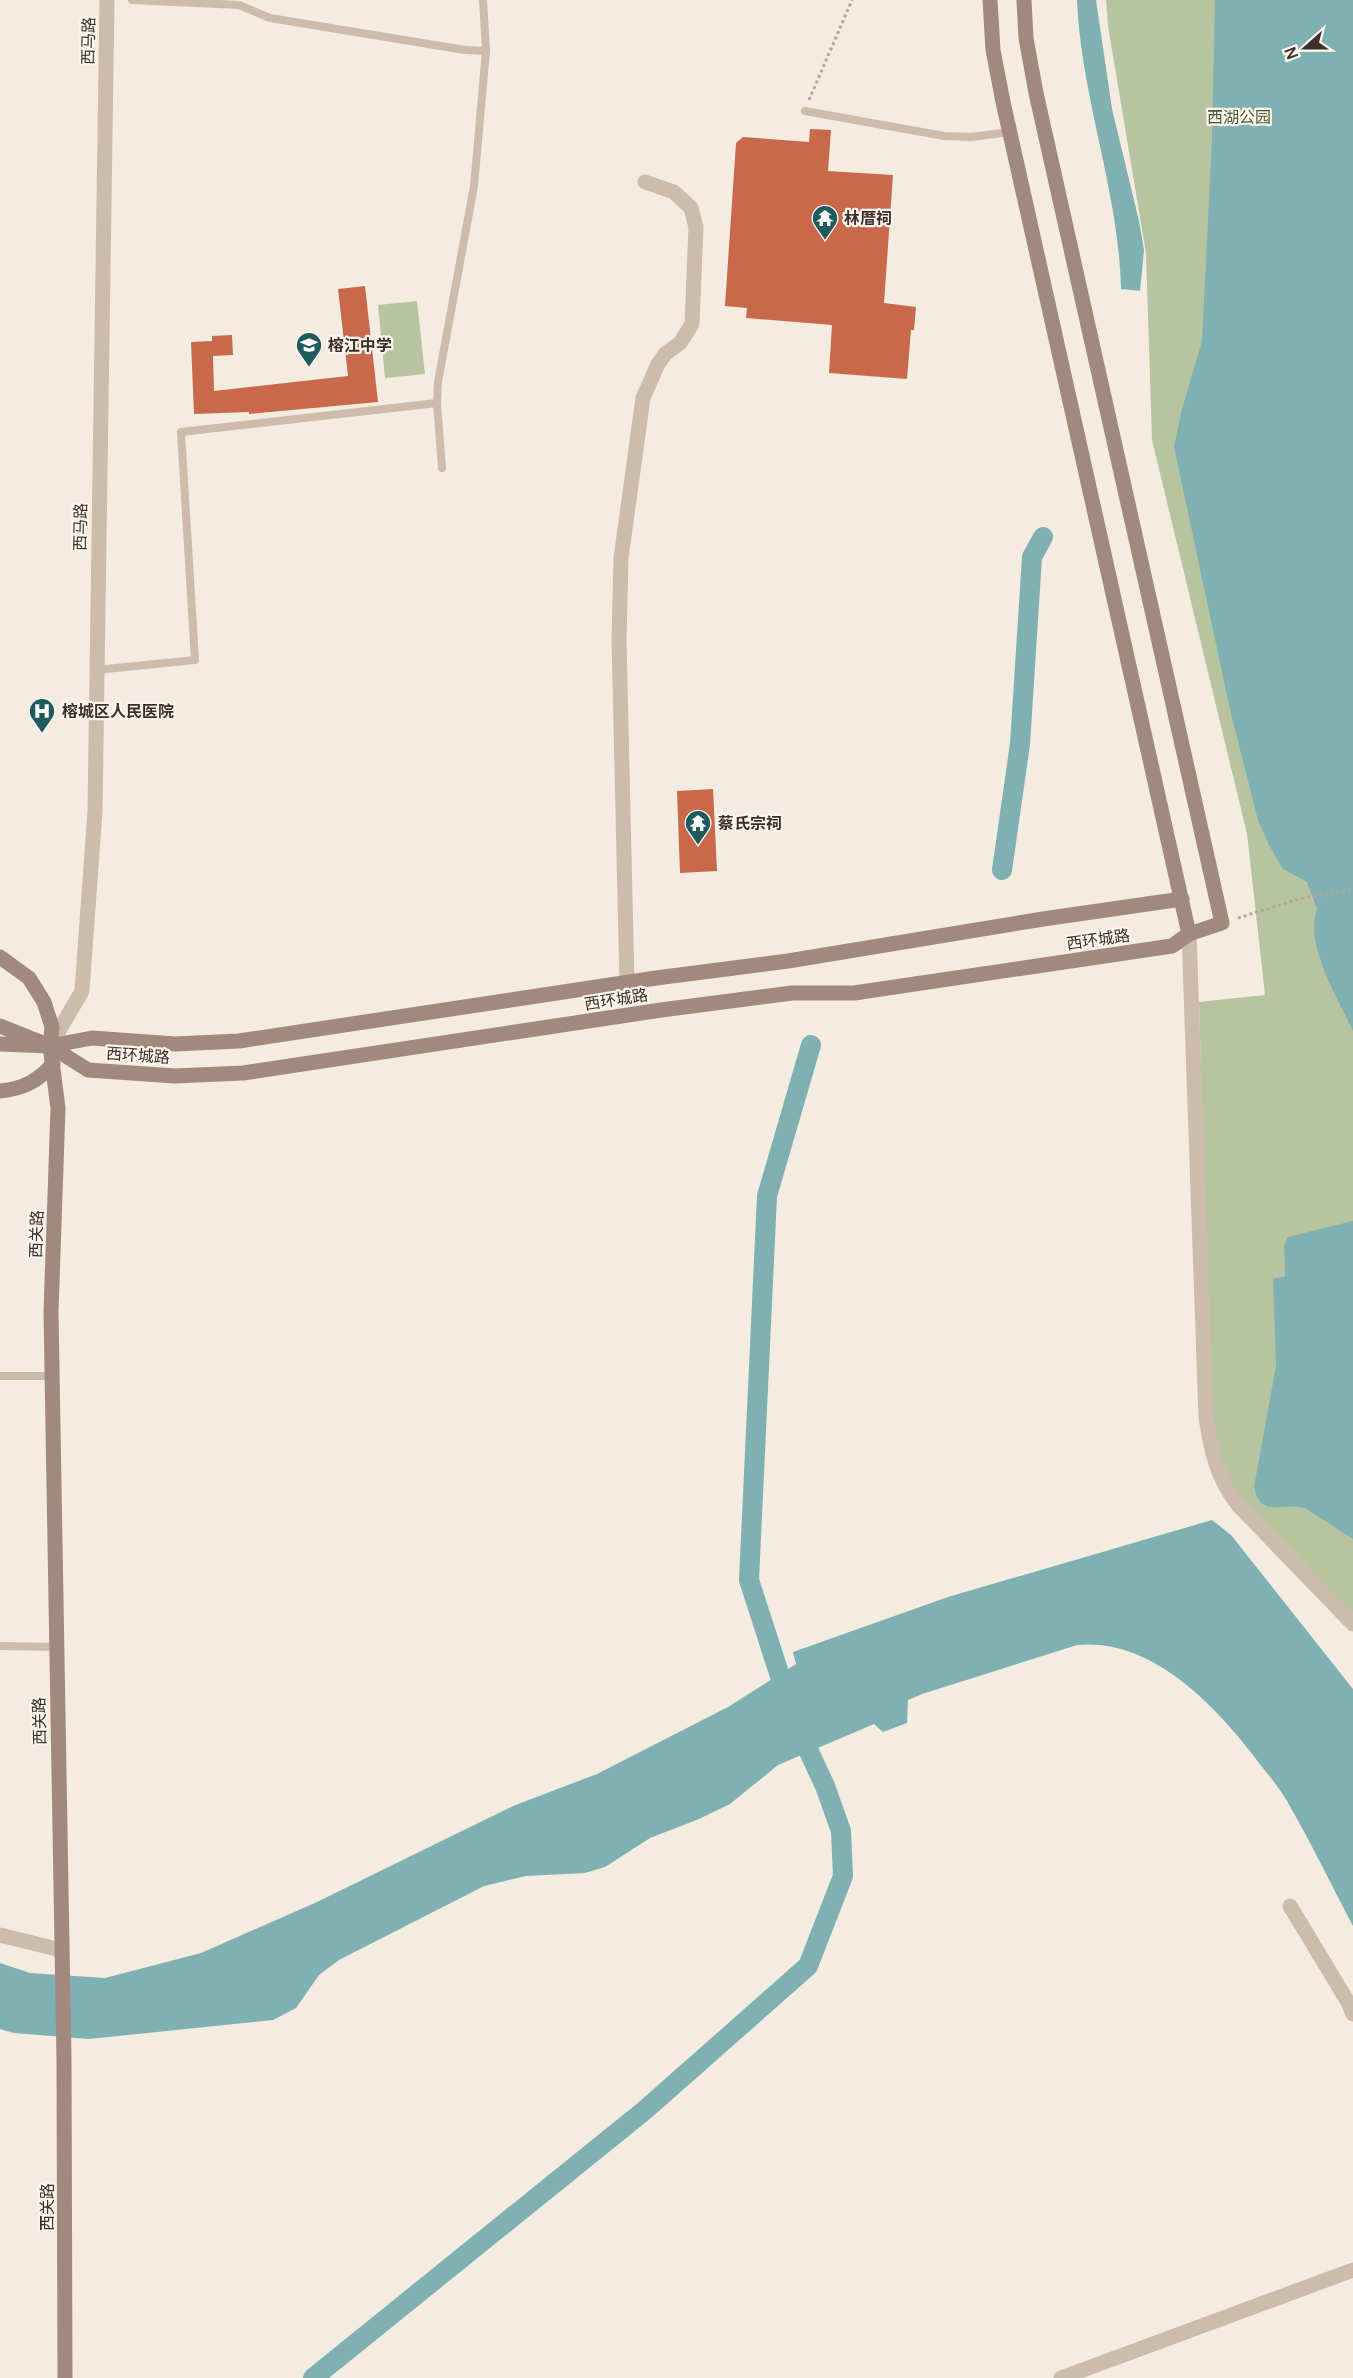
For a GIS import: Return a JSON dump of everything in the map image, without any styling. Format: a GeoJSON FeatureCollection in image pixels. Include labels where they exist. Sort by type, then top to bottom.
{"type":"FeatureCollection","features":[{"type":"Feature","properties":{"kind":"main road"},"geometry":{"type":"LineString","coordinates":[[990,0],[993,50],[1010,132],[1189,934]]}},
{"type":"Feature","properties":{"kind":"main road"},"geometry":{"type":"LineString","coordinates":[[1024,0],[1026,38],[1036,93],[1222,923]]}},
{"type":"Feature","properties":{"kind":"main road","name":"西环城路"},"geometry":{"type":"LineString","coordinates":[[0,1044],[50,1046],[92,1038],[175,1044],[239,1041],[788,961],[1043,919],[1182,899]]}},
{"type":"Feature","properties":{"kind":"main road","name":"西环城路"},"geometry":{"type":"LineString","coordinates":[[0,1026],[50,1046],[88,1070],[166,1076],[243,1073],[661,1010],[792,993],[854,993],[1172,946],[1189,934],[1222,923]]}},
{"type":"Feature","properties":{"kind":"main road","name":"西关路"},"geometry":{"type":"LineString","coordinates":[[0,957],[29,978],[44,1002],[52,1027],[50,1046],[58,1108],[51,1312],[64,2060],[65,2378]]}},
{"type":"Feature","properties":{"kind":"main road"},"geometry":{"type":"LineString","coordinates":[[0,1091],[31,1083],[40,1078],[53,1064]]}},
{"type":"Feature","properties":{"kind":"street","name":"西马路"},"geometry":{"type":"LineString","coordinates":[[50,1046],[82,992],[95,811],[107,0]]}},
{"type":"Feature","properties":{"kind":"street"},"geometry":{"type":"LineString","coordinates":[[627,983],[619,640],[621,558],[643,398],[658,364],[680,343],[692,324],[696,227],[691,208],[674,192],[645,182]]}},
{"type":"Feature","properties":{"kind":"street"},"geometry":{"type":"LineString","coordinates":[[1189,934],[1206,1417],[1211,1450],[1223,1485],[1239,1506],[1353,1624]]}},
{"type":"Feature","properties":{"kind":"street"},"geometry":{"type":"LineString","coordinates":[[1290,1906],[1353,2014]]}},
{"type":"Feature","properties":{"kind":"street"},"geometry":{"type":"LineString","coordinates":[[0,1935],[61,1957]]}},
{"type":"Feature","properties":{"kind":"street"},"geometry":{"type":"LineString","coordinates":[[1061,2378],[1080,2375],[1353,2270]]}},
{"type":"Feature","properties":{"kind":"lane"},"geometry":{"type":"LineString","coordinates":[[132,0],[239,5],[270,18],[465,50],[486,51]]}},
{"type":"Feature","properties":{"kind":"lane"},"geometry":{"type":"LineString","coordinates":[[442,468],[437,402],[444,346],[474,186],[486,51],[483,0]]}},
{"type":"Feature","properties":{"kind":"lane"},"geometry":{"type":"LineString","coordinates":[[805,111],[944,136],[971,137],[1010,132]]}},
{"type":"Feature","properties":{"kind":"lane"},"geometry":{"type":"LineString","coordinates":[[96,670],[195,660],[181,432],[437,402]]}},
{"type":"Feature","properties":{"kind":"lane"},"geometry":{"type":"LineString","coordinates":[[0,1376],[52,1376]]}},
{"type":"Feature","properties":{"kind":"lane"},"geometry":{"type":"LineString","coordinates":[[0,1646],[56,1647]]}},
{"type":"Feature","properties":{"kind":"path"},"geometry":{"type":"LineString","coordinates":[[805,111],[852,0]]}},
{"type":"Feature","properties":{"kind":"path"},"geometry":{"type":"LineString","coordinates":[[1222,923],[1299,899],[1353,889]]}},
{"type":"Feature","properties":{"kind":"green space","name":"西湖公园"},"geometry":{"type":"Polygon","coordinates":[[[1106,0],[1353,0],[1353,1615],[1229,1485],[1211,1422],[1199,1002],[1265,995],[1247,834],[1152,440],[1146,253],[1108,26],[1106,0]]]}},
{"type":"Feature","properties":{"kind":"green space"},"geometry":{"type":"Polygon","coordinates":[[[417,301],[425,374],[385,378],[378,305],[417,301]]]}},
{"type":"Feature","properties":{"kind":"water"},"geometry":{"type":"Polygon","coordinates":[[[1077,0],[1096,0],[1112,109],[1144,250],[1140,291],[1121,289],[1114,216],[1085,73],[1077,0]]]}},
{"type":"Feature","properties":{"kind":"water"},"geometry":{"type":"Polygon","coordinates":[[[1215,0],[1353,0],[1353,1031],[1324,971],[1319,955],[1314,923],[1317,909],[1307,882],[1283,869],[1258,820],[1231,714],[1174,447],[1182,409],[1202,341],[1212,139],[1215,0]]]}},
{"type":"Feature","properties":{"kind":"water"},"geometry":{"type":"Polygon","coordinates":[[[1353,1221],[1353,1539],[1305,1508],[1267,1506],[1257,1497],[1254,1487],[1276,1366],[1273,1279],[1285,1276],[1284,1246],[1288,1237],[1353,1221]]]}},
{"type":"Feature","properties":{"kind":"water"},"geometry":{"type":"Polygon","coordinates":[[[1212,1520],[1231,1535],[1353,1689],[1353,1926],[1284,1797],[1246,1746],[1206,1702],[1159,1665],[1133,1653],[1105,1646],[1077,1645],[908,1700],[907,1723],[883,1732],[874,1724],[778,1765],[730,1804],[650,1838],[605,1867],[585,1873],[526,1876],[484,1886],[339,1960],[319,1975],[296,2008],[273,2020],[89,2039],[14,2033],[0,2029],[0,1963],[30,1973],[105,1978],[201,1953],[317,1902],[513,1806],[597,1774],[728,1707],[796,1664],[793,1652],[948,1597],[1212,1520]]]}},
{"type":"Feature","properties":{"kind":"building","name":"林厝祠"},"geometry":{"type":"Polygon","coordinates":[[[810,129],[831,130],[828,171],[893,175],[884,303],[916,307],[914,330],[911,330],[907,379],[829,373],[832,325],[746,318],[747,308],[725,306],[736,143],[743,137],[809,142],[810,129]]]}},
{"type":"Feature","properties":{"kind":"building"},"geometry":{"type":"Polygon","coordinates":[[[365,286],[378,402],[249,414],[249,412],[194,414],[191,342],[212,341],[212,336],[232,335],[233,355],[213,356],[214,391],[348,376],[338,289],[365,286]]]}},
{"type":"Feature","properties":{"kind":"building","name":"蔡氏宗祠"},"geometry":{"type":"Polygon","coordinates":[[[713,789],[717,871],[680,873],[677,791],[713,789]]]}},
{"type":"Feature","properties":{"kind":"waterway"},"geometry":{"type":"LineString","coordinates":[[1002,870],[1020,744],[1032,557],[1043,537]]}},
{"type":"Feature","properties":{"kind":"waterway"},"geometry":{"type":"LineString","coordinates":[[788,1701],[749,1580],[767,1196],[811,1045]]}},
{"type":"Feature","properties":{"kind":"waterway"},"geometry":{"type":"LineString","coordinates":[[313,2378],[645,2110],[808,1966],[843,1876],[841,1831],[825,1786],[798,1728]]}},
{"type":"Feature","properties":{"kind":"place","name":"林厝祠"},"geometry":{"type":"Point","coordinates":[825,241]}},
{"type":"Feature","properties":{"kind":"place","name":"榕江中学"},"geometry":{"type":"Point","coordinates":[309,368]}},
{"type":"Feature","properties":{"kind":"place","name":"榕城区人民医院"},"geometry":{"type":"Point","coordinates":[42,734]}},
{"type":"Feature","properties":{"kind":"place","name":"蔡氏宗祠"},"geometry":{"type":"Point","coordinates":[698,846]}}]}
